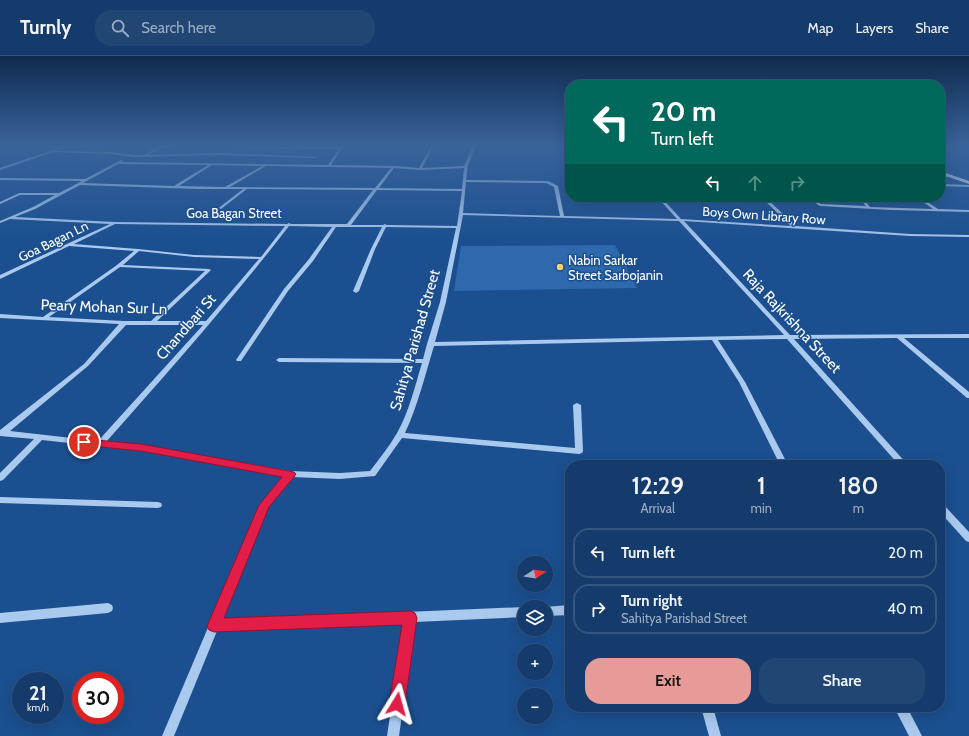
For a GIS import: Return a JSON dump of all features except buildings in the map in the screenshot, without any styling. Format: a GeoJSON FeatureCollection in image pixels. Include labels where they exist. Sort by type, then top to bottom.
{"type":"FeatureCollection","features":[{"type":"Feature","properties":{"kind":"main road"},"geometry":{"type":"LineString","coordinates":[[954,178],[969,184]]}},
{"type":"Feature","properties":{"kind":"street","name":"Goa Bagan Street"},"geometry":{"type":"LineString","coordinates":[[0,222],[34,208],[91,178]]}},
{"type":"Feature","properties":{"kind":"street"},"geometry":{"type":"LineString","coordinates":[[175,187],[190,178]]}},
{"type":"Feature","properties":{"kind":"street"},"geometry":{"type":"LineString","coordinates":[[225,189],[244,178]]}},
{"type":"Feature","properties":{"kind":"street"},"geometry":{"type":"LineString","coordinates":[[349,225],[385,178]]}},
{"type":"Feature","properties":{"kind":"street","name":"Sahitya Parishad Street"},"geometry":{"type":"LineString","coordinates":[[290,474],[340,476],[372,474],[400,435],[406,423],[418,389],[443,302],[461,214],[464,178]]}},
{"type":"Feature","properties":{"kind":"street"},"geometry":{"type":"LineString","coordinates":[[0,179],[87,180]]}},
{"type":"Feature","properties":{"kind":"street"},"geometry":{"type":"LineString","coordinates":[[464,181],[547,182],[556,186],[562,216]]}},
{"type":"Feature","properties":{"kind":"street"},"geometry":{"type":"LineString","coordinates":[[81,184],[225,189],[463,190]]}},
{"type":"Feature","properties":{"kind":"street"},"geometry":{"type":"LineString","coordinates":[[945,185],[969,184]]}},
{"type":"Feature","properties":{"kind":"street"},"geometry":{"type":"LineString","coordinates":[[221,208],[246,189]]}},
{"type":"Feature","properties":{"kind":"street"},"geometry":{"type":"LineString","coordinates":[[0,202],[19,194],[61,194]]}},
{"type":"Feature","properties":{"kind":"street","name":"Raja Rajkrishna Street"},"geometry":{"type":"LineString","coordinates":[[664,202],[899,460]]}},
{"type":"Feature","properties":{"kind":"street"},"geometry":{"type":"LineString","coordinates":[[768,202],[795,228]]}},
{"type":"Feature","properties":{"kind":"street"},"geometry":{"type":"LineString","coordinates":[[816,202],[820,205],[869,208],[969,211]]}},
{"type":"Feature","properties":{"kind":"street"},"geometry":{"type":"LineString","coordinates":[[864,202],[869,208]]}},
{"type":"Feature","properties":{"kind":"street"},"geometry":{"type":"LineString","coordinates":[[925,202],[937,210]]}},
{"type":"Feature","properties":{"kind":"street","name":"Boys Own Library Row"},"geometry":{"type":"LineString","coordinates":[[461,214],[680,220],[910,235],[969,236]]}},
{"type":"Feature","properties":{"kind":"street","name":"Goa Bagan Street"},"geometry":{"type":"LineString","coordinates":[[10,218],[115,223],[458,226]]}},
{"type":"Feature","properties":{"kind":"street","name":"Goa Bagan Ln"},"geometry":{"type":"LineString","coordinates":[[0,277],[115,223]]}},
{"type":"Feature","properties":{"kind":"street","name":"Chandbari St"},"geometry":{"type":"LineString","coordinates":[[99,444],[208,323],[263,258],[288,224]]}},
{"type":"Feature","properties":{"kind":"street"},"geometry":{"type":"LineString","coordinates":[[239,360],[286,290],[335,225]]}},
{"type":"Feature","properties":{"kind":"street"},"geometry":{"type":"LineString","coordinates":[[356,291],[373,249],[385,225]]}},
{"type":"Feature","properties":{"kind":"street"},"geometry":{"type":"LineString","coordinates":[[68,245],[194,256],[263,258]]}},
{"type":"Feature","properties":{"kind":"street"},"geometry":{"type":"LineString","coordinates":[[43,319],[119,266],[138,250]]}},
{"type":"Feature","properties":{"kind":"street"},"geometry":{"type":"LineString","coordinates":[[119,266],[210,270],[152,323]]}},
{"type":"Feature","properties":{"kind":"street","name":"Peary Mohan Sur Ln"},"geometry":{"type":"LineString","coordinates":[[0,316],[124,323],[208,323]]}},
{"type":"Feature","properties":{"kind":"street"},"geometry":{"type":"LineString","coordinates":[[2,433],[86,365],[124,323]]}},
{"type":"Feature","properties":{"kind":"street"},"geometry":{"type":"LineString","coordinates":[[430,344],[714,338],[969,336]]}},
{"type":"Feature","properties":{"kind":"street"},"geometry":{"type":"LineString","coordinates":[[899,337],[969,396]]}},
{"type":"Feature","properties":{"kind":"street"},"geometry":{"type":"LineString","coordinates":[[714,338],[742,382],[781,460]]}},
{"type":"Feature","properties":{"kind":"street"},"geometry":{"type":"LineString","coordinates":[[279,360],[425,361]]}},
{"type":"Feature","properties":{"kind":"street"},"geometry":{"type":"LineString","coordinates":[[400,435],[579,451],[577,405]]}},
{"type":"Feature","properties":{"kind":"street"},"geometry":{"type":"LineString","coordinates":[[2,433],[141,448],[290,474]]}},
{"type":"Feature","properties":{"kind":"street"},"geometry":{"type":"LineString","coordinates":[[0,478],[40,438]]}},
{"type":"Feature","properties":{"kind":"street"},"geometry":{"type":"LineString","coordinates":[[168,736],[264,505],[290,474]]}},
{"type":"Feature","properties":{"kind":"street"},"geometry":{"type":"LineString","coordinates":[[0,500],[158,505]]}},
{"type":"Feature","properties":{"kind":"street"},"geometry":{"type":"LineString","coordinates":[[945,512],[969,538]]}},
{"type":"Feature","properties":{"kind":"street"},"geometry":{"type":"LineString","coordinates":[[0,618],[108,608]]}},
{"type":"Feature","properties":{"kind":"street"},"geometry":{"type":"LineString","coordinates":[[553,611],[565,610]]}},
{"type":"Feature","properties":{"kind":"street"},"geometry":{"type":"LineString","coordinates":[[214,626],[517,612]]}},
{"type":"Feature","properties":{"kind":"street"},"geometry":{"type":"LineString","coordinates":[[393,736],[410,618]]}},
{"type":"Feature","properties":{"kind":"street"},"geometry":{"type":"LineString","coordinates":[[708,712],[715,736]]}},
{"type":"Feature","properties":{"kind":"street"},"geometry":{"type":"LineString","coordinates":[[903,712],[916,736]]}},
{"type":"Feature","properties":{"kind":"shaded area"},"geometry":{"type":"Polygon","coordinates":[[[615,245],[637,288],[454,291],[461,246],[615,245]]]}},
{"type":"Feature","properties":{"kind":"place","name":"Nabin Sarkar Street Sarbojanin"},"geometry":{"type":"Point","coordinates":[560,267]}},
{"type":"Feature","properties":{"kind":"route"},"geometry":{"type":"LineString","coordinates":[[84,442],[141,448],[290,474],[264,505],[214,626],[410,618],[397,704]]}}]}
